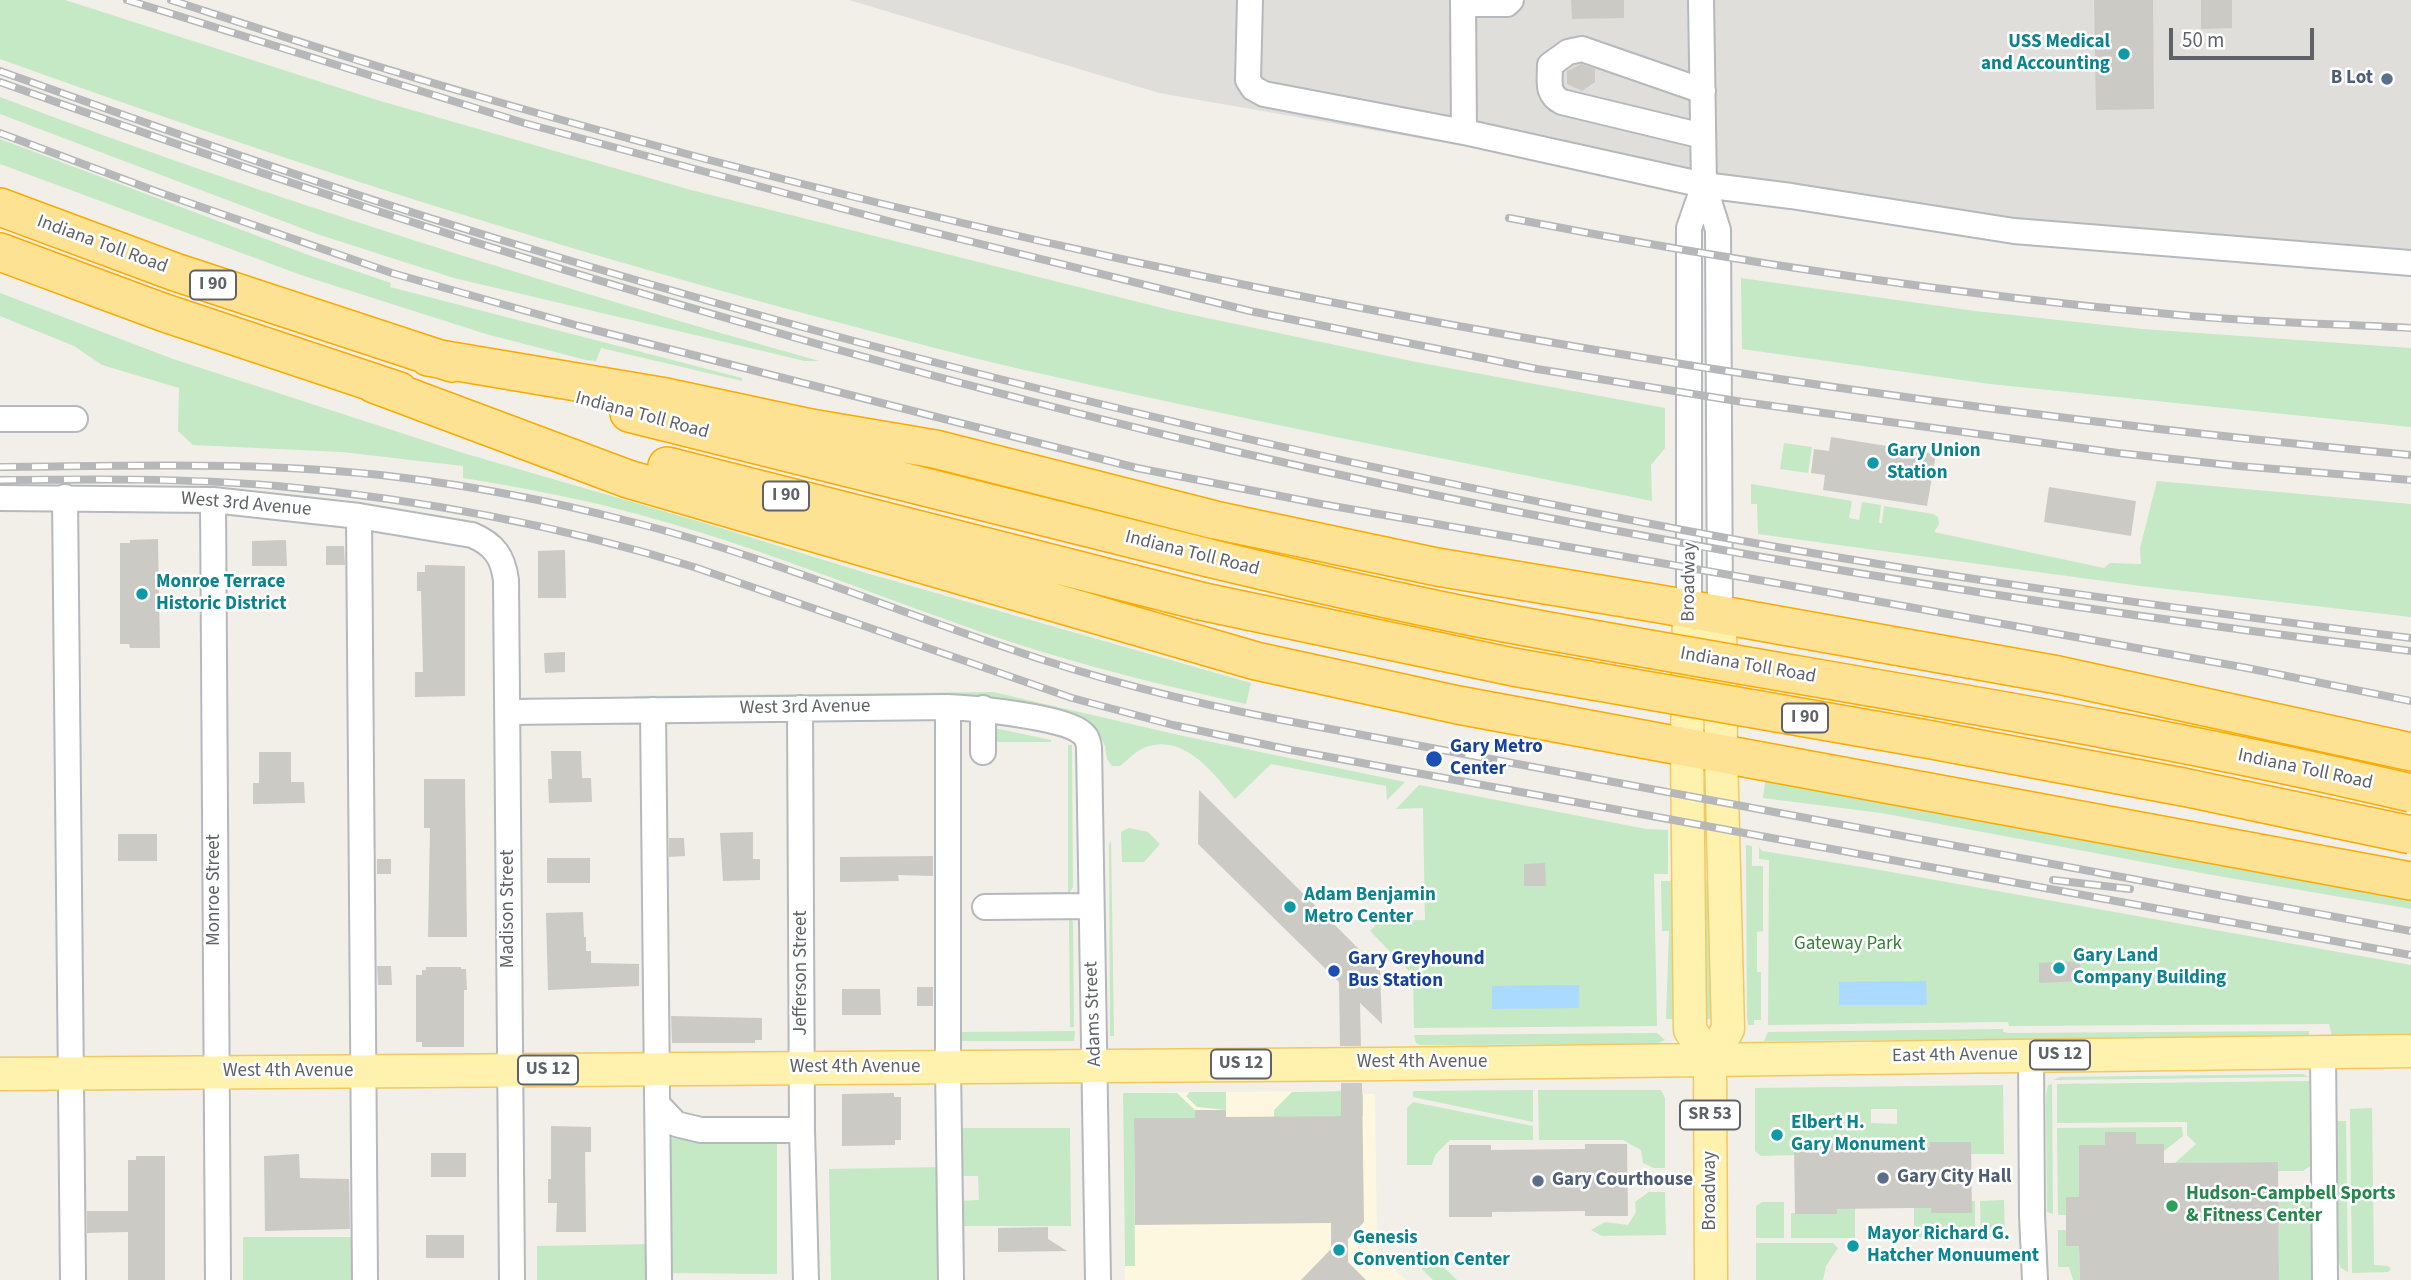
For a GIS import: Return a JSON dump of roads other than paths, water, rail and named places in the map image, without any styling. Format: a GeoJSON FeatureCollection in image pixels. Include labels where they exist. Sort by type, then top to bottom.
{"type":"FeatureCollection","features":[{"type":"Feature","properties":{"kind":"highway","name":"Indiana Toll Road"},"geometry":{"type":"LineString","coordinates":[[0,207],[175,272],[428,357],[628,413],[1209,558],[1364,595],[1506,623],[2195,746],[2411,793]]}},
{"type":"Feature","properties":{"kind":"highway","name":"I 90"},"geometry":{"type":"LineString","coordinates":[[0,252],[162,312],[374,384],[610,451],[1200,601],[1500,665],[2183,787],[2411,835]]}},
{"type":"Feature","properties":{"kind":"highway"},"geometry":{"type":"LineString","coordinates":[[428,357],[666,397],[811,428],[935,449],[1215,520],[1437,567],[2058,675],[2411,752]]}},
{"type":"Feature","properties":{"kind":"highway"},"geometry":{"type":"LineString","coordinates":[[374,384],[628,480],[1256,661],[1458,705],[2411,881]]}},
{"type":"Feature","properties":{"kind":"main road","name":"Broadway"},"geometry":{"type":"LineString","coordinates":[[1705,612],[1704,750],[1690,1030],[1710,1060],[1712,1280]]}},
{"type":"Feature","properties":{"kind":"main road","name":"East 4th Avenue"},"geometry":{"type":"LineString","coordinates":[[1710,1060],[2411,1051]]}},
{"type":"Feature","properties":{"kind":"main road","name":"West 4th Avenue"},"geometry":{"type":"LineString","coordinates":[[0,1074],[1710,1060]]}},
{"type":"Feature","properties":{"kind":"street"},"geometry":{"type":"LineString","coordinates":[[1250,0],[1248,80],[1253,88],[1264,94],[1464,132],[1704,185],[2014,231],[2411,263]]}},
{"type":"Feature","properties":{"kind":"street"},"geometry":{"type":"LineString","coordinates":[[1464,132],[1463,2],[1507,4],[1511,0]]}},
{"type":"Feature","properties":{"kind":"street","name":"Broadway"},"geometry":{"type":"LineString","coordinates":[[1701,0],[1704,185],[1718,230],[1705,612]]}},
{"type":"Feature","properties":{"kind":"street"},"geometry":{"type":"LineString","coordinates":[[1703,91],[1582,49],[1568,52],[1550,65],[1549,92],[1553,98],[1703,136]]}},
{"type":"Feature","properties":{"kind":"street"},"geometry":{"type":"LineString","coordinates":[[0,419],[75,419]]}},
{"type":"Feature","properties":{"kind":"street"},"geometry":{"type":"LineString","coordinates":[[65,497],[72,1280]]}},
{"type":"Feature","properties":{"kind":"street","name":"West 3rd Avenue"},"geometry":{"type":"LineString","coordinates":[[0,498],[213,500],[359,516],[472,535],[489,544]]}},
{"type":"Feature","properties":{"kind":"street","name":"Monroe Street"},"geometry":{"type":"LineString","coordinates":[[213,500],[218,1280]]}},
{"type":"Feature","properties":{"kind":"street"},"geometry":{"type":"LineString","coordinates":[[359,516],[365,1280]]}},
{"type":"Feature","properties":{"kind":"street","name":"Madison Street"},"geometry":{"type":"LineString","coordinates":[[489,544],[499,554],[504,567],[508,712],[512,1280]]}},
{"type":"Feature","properties":{"kind":"street"},"geometry":{"type":"LineString","coordinates":[[948,707],[951,1280]]}},
{"type":"Feature","properties":{"kind":"street","name":"Jefferson Street"},"geometry":{"type":"LineString","coordinates":[[800,708],[802,1130],[806,1280]]}},
{"type":"Feature","properties":{"kind":"street"},"geometry":{"type":"LineString","coordinates":[[983,708],[984,752]]}},
{"type":"Feature","properties":{"kind":"street","name":"West 3rd Avenue"},"geometry":{"type":"LineString","coordinates":[[508,712],[983,708],[1074,727],[1086,737],[1089,747]]}},
{"type":"Feature","properties":{"kind":"street"},"geometry":{"type":"LineString","coordinates":[[653,710],[659,1280]]}},
{"type":"Feature","properties":{"kind":"street","name":"Adams Street"},"geometry":{"type":"LineString","coordinates":[[1089,747],[1098,1280]]}},
{"type":"Feature","properties":{"kind":"street"},"geometry":{"type":"LineString","coordinates":[[985,907],[1091,906]]}},
{"type":"Feature","properties":{"kind":"street"},"geometry":{"type":"LineString","coordinates":[[2323,1052],[2325,1280]]}},
{"type":"Feature","properties":{"kind":"street"},"geometry":{"type":"LineString","coordinates":[[2031,1055],[2035,1280]]}},
{"type":"Feature","properties":{"kind":"street"},"geometry":{"type":"LineString","coordinates":[[658,1105],[676,1124],[701,1130],[802,1130]]}},
{"type":"Feature","properties":{"kind":"water"},"geometry":{"type":"Polygon","coordinates":[[[1926,981],[1927,1005],[1839,1005],[1839,982],[1926,981]]]}},
{"type":"Feature","properties":{"kind":"water"},"geometry":{"type":"Polygon","coordinates":[[[1579,985],[1579,1008],[1492,1009],[1492,986],[1579,985]]]}},
{"type":"Feature","properties":{"kind":"railway"},"geometry":{"type":"LineString","coordinates":[[127,0],[524,123],[892,222],[1250,311],[1537,369],[1743,402],[2118,453],[2411,480]]}},
{"type":"Feature","properties":{"kind":"railway"},"geometry":{"type":"LineString","coordinates":[[171,0],[430,82],[713,161],[960,223],[1285,293],[1605,352],[1766,377],[2088,421],[2411,455]]}},
{"type":"Feature","properties":{"kind":"railway"},"geometry":{"type":"LineString","coordinates":[[0,71],[380,202],[649,284],[931,361],[1216,432],[1502,494],[1741,541],[2027,587],[2411,638]]}},
{"type":"Feature","properties":{"kind":"railway"},"geometry":{"type":"LineString","coordinates":[[0,82],[289,182],[580,275],[874,360],[1170,436],[1478,504],[1787,562],[2099,610],[2411,651]]}},
{"type":"Feature","properties":{"kind":"railway"},"geometry":{"type":"LineString","coordinates":[[0,133],[158,192],[392,273],[579,326],[1137,468],[1321,504],[2247,668],[2411,701]]}},
{"type":"Feature","properties":{"kind":"railway"},"geometry":{"type":"LineString","coordinates":[[1509,218],[1759,262],[1926,287],[2208,317],[2411,328]]}},
{"type":"Feature","properties":{"kind":"railway"},"geometry":{"type":"LineString","coordinates":[[0,467],[198,466],[298,469],[397,477],[511,495],[624,520],[721,547],[1041,659],[1109,680],[1212,706],[2411,931]]}},
{"type":"Feature","properties":{"kind":"railway"},"geometry":{"type":"LineString","coordinates":[[0,480],[242,483],[383,498],[540,526],[694,567],[1072,698],[1173,725],[1291,750],[2411,955]]}},
{"type":"Feature","properties":{"kind":"railway"},"geometry":{"type":"LineString","coordinates":[[2053,880],[2130,889]]}},
{"type":"Feature","properties":{"kind":"place","name":"USS Medical and Accounting"},"geometry":{"type":"Point","coordinates":[2124,54]}},
{"type":"Feature","properties":{"kind":"place","name":"B Lot"},"geometry":{"type":"Point","coordinates":[2387,79]}},
{"type":"Feature","properties":{"kind":"place","name":"Gary Union Station"},"geometry":{"type":"Point","coordinates":[1873,463]}},
{"type":"Feature","properties":{"kind":"place","name":"Monroe Terrace Historic District"},"geometry":{"type":"Point","coordinates":[142,594]}},
{"type":"Feature","properties":{"kind":"place","name":"Gary Metro Center"},"geometry":{"type":"Point","coordinates":[1434,759]}},
{"type":"Feature","properties":{"kind":"place","name":"Adam Benjamin Metro Center"},"geometry":{"type":"Point","coordinates":[1290,907]}},
{"type":"Feature","properties":{"kind":"place","name":"Gary Land Company Building"},"geometry":{"type":"Point","coordinates":[2059,968]}},
{"type":"Feature","properties":{"kind":"place","name":"Gary Greyhound Bus Station"},"geometry":{"type":"Point","coordinates":[1334,971]}},
{"type":"Feature","properties":{"kind":"place","name":"Elbert H. Gary Monument"},"geometry":{"type":"Point","coordinates":[1777,1135]}},
{"type":"Feature","properties":{"kind":"place","name":"Gary City Hall"},"geometry":{"type":"Point","coordinates":[1883,1178]}},
{"type":"Feature","properties":{"kind":"place","name":"Gary Courthouse"},"geometry":{"type":"Point","coordinates":[1538,1181]}},
{"type":"Feature","properties":{"kind":"place","name":"Hudson-Campbell Sports & Fitness Center"},"geometry":{"type":"Point","coordinates":[2172,1206]}},
{"type":"Feature","properties":{"kind":"place","name":"Mayor Richard G. Hatcher Monuument"},"geometry":{"type":"Point","coordinates":[1853,1246]}},
{"type":"Feature","properties":{"kind":"place","name":"Genesis Convention Center"},"geometry":{"type":"Point","coordinates":[1339,1250]}},
{"type":"Feature","properties":{"kind":"park label","name":"Gateway Park"},"geometry":{"type":"Point","coordinates":[1848,945]}}]}
